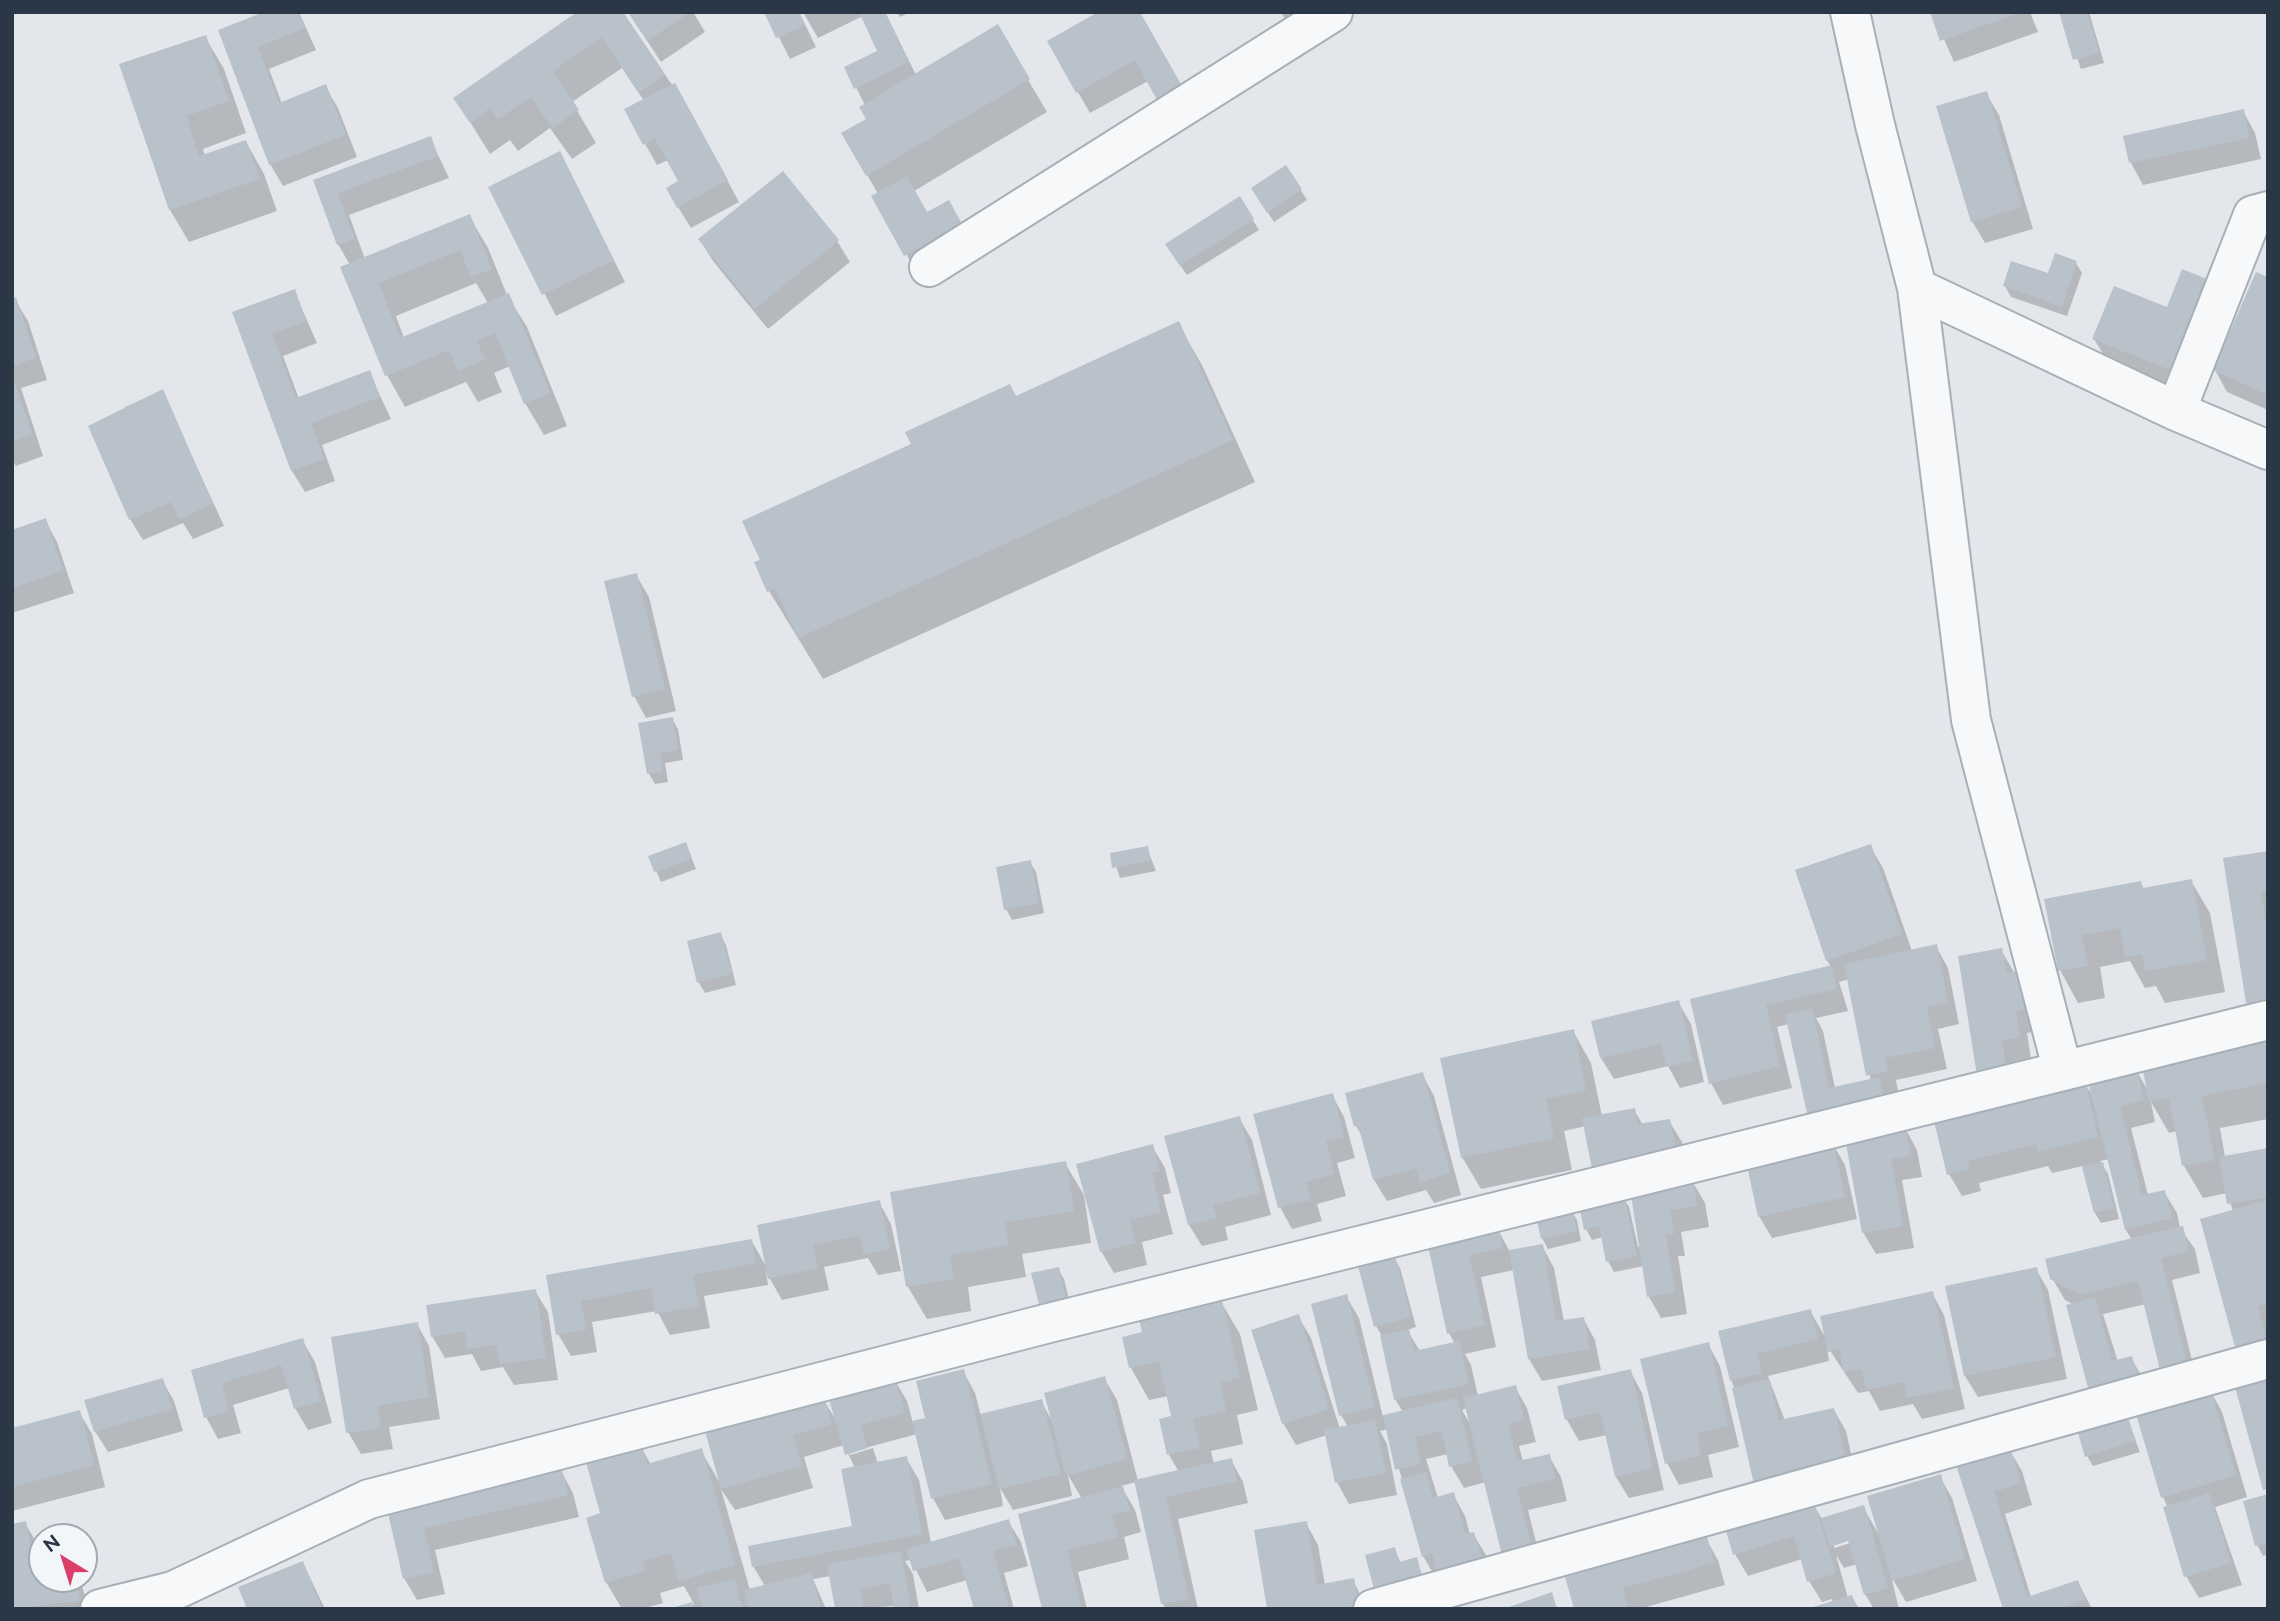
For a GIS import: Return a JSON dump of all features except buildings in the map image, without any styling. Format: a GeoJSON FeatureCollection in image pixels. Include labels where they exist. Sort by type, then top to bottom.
{"type":"FeatureCollection","features":[{"type":"Feature","properties":{"kind":"street"},"geometry":{"type":"LineString","coordinates":[[929,267],[1334,12]]}},
{"type":"Feature","properties":{"kind":"street"},"geometry":{"type":"LineString","coordinates":[[1850,12],[1875,125],[1917,288],[1971,720],[2062,1068]]}},
{"type":"Feature","properties":{"kind":"street"},"geometry":{"type":"LineString","coordinates":[[2176,411],[2253,215],[2268,211]]}},
{"type":"Feature","properties":{"kind":"street"},"geometry":{"type":"LineString","coordinates":[[1917,288],[2176,411],[2268,450]]}},
{"type":"Feature","properties":{"kind":"street"},"geometry":{"type":"LineString","coordinates":[[100,1609],[173,1591],[369,1499],[2062,1068],[2268,1020]]}},
{"type":"Feature","properties":{"kind":"street"},"geometry":{"type":"LineString","coordinates":[[1373,1609],[2268,1359]]}}]}
